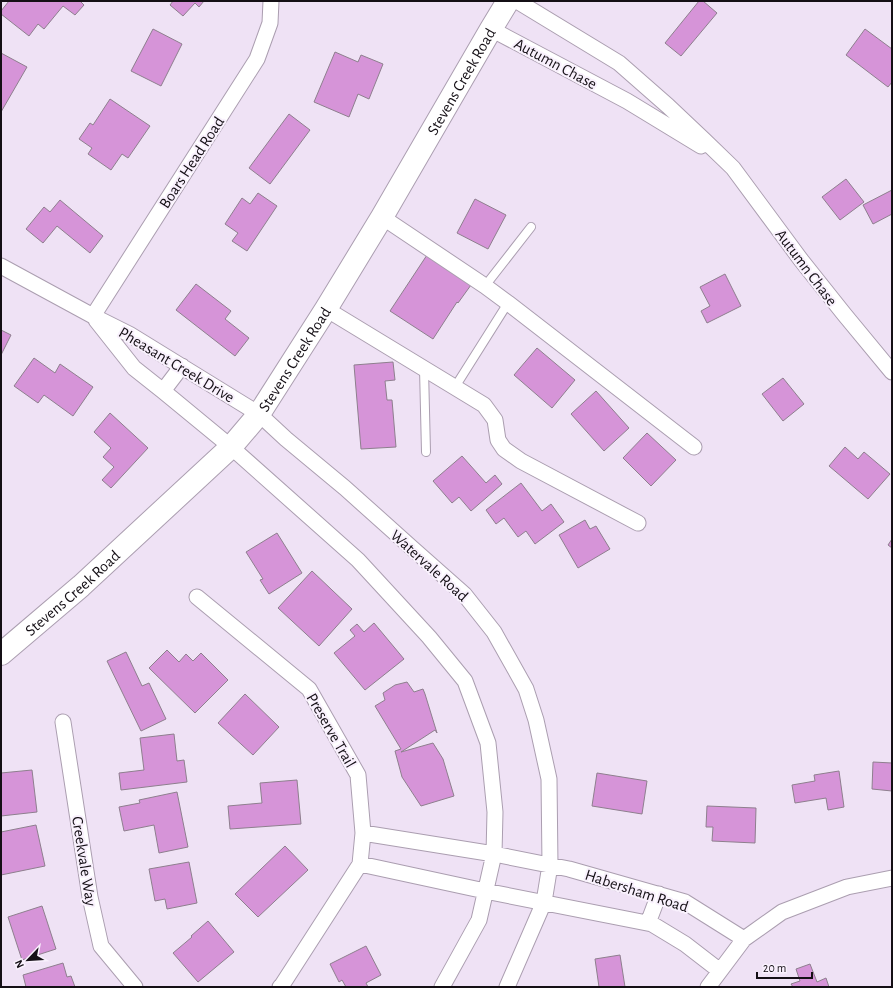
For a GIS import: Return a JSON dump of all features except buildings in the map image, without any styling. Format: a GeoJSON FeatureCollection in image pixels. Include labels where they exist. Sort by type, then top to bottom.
{"type":"FeatureCollection","features":[{"type":"Feature","properties":{"kind":"street","name":"Boars Head Road"},"geometry":{"type":"LineString","coordinates":[[93,316],[257,59],[270,23],[271,1]]}},
{"type":"Feature","properties":{"kind":"street","name":"Stevens Creek Road"},"geometry":{"type":"LineString","coordinates":[[1,654],[81,586],[231,447],[259,414],[326,309],[382,217],[508,1]]}},
{"type":"Feature","properties":{"kind":"street","name":"Autumn Chase"},"geometry":{"type":"LineString","coordinates":[[517,1],[619,63],[668,106],[733,168],[844,314],[892,372]]}},
{"type":"Feature","properties":{"kind":"street","name":"Autumn Chase"},"geometry":{"type":"LineString","coordinates":[[491,29],[627,100],[724,160]]}},
{"type":"Feature","properties":{"kind":"street"},"geometry":{"type":"LineString","coordinates":[[382,217],[485,286],[694,447]]}},
{"type":"Feature","properties":{"kind":"street","name":"Pheasant Creek Drive"},"geometry":{"type":"LineString","coordinates":[[1,266],[129,334],[259,414]]}},
{"type":"Feature","properties":{"kind":"street"},"geometry":{"type":"LineString","coordinates":[[326,309],[484,405],[495,420],[498,440],[504,449],[521,461],[638,523]]}},
{"type":"Feature","properties":{"kind":"street","name":"Pheasant Creek Drive"},"geometry":{"type":"LineString","coordinates":[[93,316],[134,368],[231,447]]}},
{"type":"Feature","properties":{"kind":"street"},"geometry":{"type":"LineString","coordinates":[[163,391],[182,366]]}},
{"type":"Feature","properties":{"kind":"street","name":"Watervale Road"},"geometry":{"type":"LineString","coordinates":[[259,414],[464,594],[494,632],[526,689],[536,720],[548,779],[550,865],[544,902],[507,987]]}},
{"type":"Feature","properties":{"kind":"street"},"geometry":{"type":"LineString","coordinates":[[231,447],[358,560],[429,637],[465,681],[488,743],[494,812],[494,854],[479,920],[442,987]]}},
{"type":"Feature","properties":{"kind":"street","name":"Preserve Trail"},"geometry":{"type":"LineString","coordinates":[[197,597],[309,689],[358,775],[363,833],[360,864],[280,987]]}},
{"type":"Feature","properties":{"kind":"street","name":"Creekvale Way"},"geometry":{"type":"LineString","coordinates":[[63,722],[90,896],[101,946],[135,987]]}},
{"type":"Feature","properties":{"kind":"street","name":"Habersham Road"},"geometry":{"type":"LineString","coordinates":[[363,833],[494,854],[550,865],[659,894],[685,902],[744,939]]}},
{"type":"Feature","properties":{"kind":"street","name":"Habersham Road"},"geometry":{"type":"LineString","coordinates":[[360,864],[485,891],[652,924],[685,944],[720,971]]}},
{"type":"Feature","properties":{"kind":"street"},"geometry":{"type":"LineString","coordinates":[[708,987],[744,939],[782,912],[847,887],[892,878]]}},
{"type":"Feature","properties":{"kind":"street"},"geometry":{"type":"LineString","coordinates":[[648,923],[659,894]]}},
{"type":"Feature","properties":{"kind":"lane"},"geometry":{"type":"LineString","coordinates":[[485,286],[531,227]]}},
{"type":"Feature","properties":{"kind":"lane"},"geometry":{"type":"LineString","coordinates":[[455,387],[508,303]]}},
{"type":"Feature","properties":{"kind":"lane"},"geometry":{"type":"LineString","coordinates":[[424,369],[426,452]]}}]}
